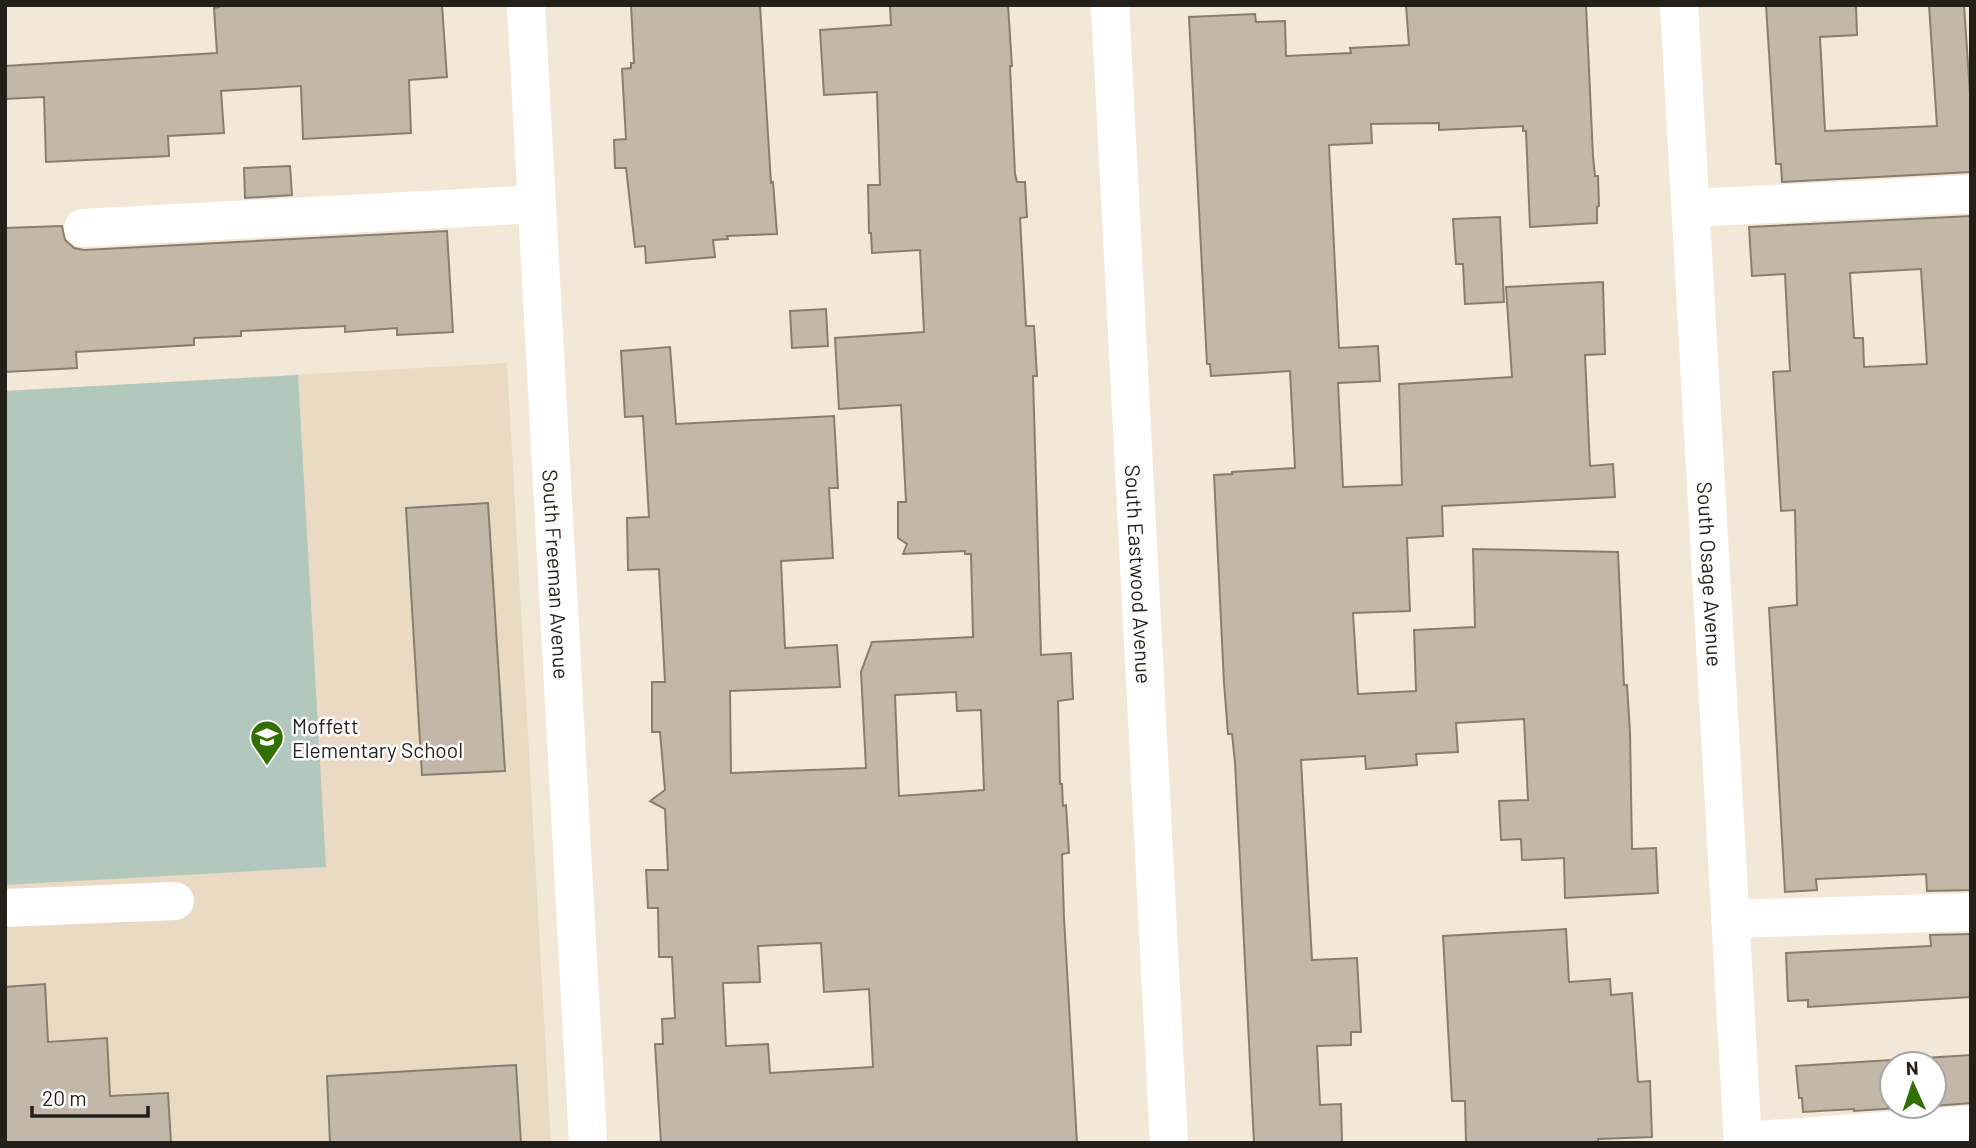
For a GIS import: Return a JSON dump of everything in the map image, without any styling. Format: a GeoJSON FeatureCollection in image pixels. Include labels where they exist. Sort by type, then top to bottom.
{"type":"FeatureCollection","features":[{"type":"Feature","properties":{"kind":"street","name":"South Freeman Avenue"},"geometry":{"type":"LineString","coordinates":[[526,5],[588,1143]]}},
{"type":"Feature","properties":{"kind":"street","name":"South Eastwood Avenue"},"geometry":{"type":"LineString","coordinates":[[1110,5],[1169,1143]]}},
{"type":"Feature","properties":{"kind":"street","name":"South Osage Avenue"},"geometry":{"type":"LineString","coordinates":[[1679,5],[1743,1142]]}},
{"type":"Feature","properties":{"kind":"street"},"geometry":{"type":"LineString","coordinates":[[1691,208],[1971,194]]}},
{"type":"Feature","properties":{"kind":"street"},"geometry":{"type":"LineString","coordinates":[[83,228],[537,204]]}},
{"type":"Feature","properties":{"kind":"street"},"geometry":{"type":"LineString","coordinates":[[5,908],[175,901]]}},
{"type":"Feature","properties":{"kind":"street"},"geometry":{"type":"LineString","coordinates":[[1730,919],[1971,912]]}},
{"type":"Feature","properties":{"kind":"street"},"geometry":{"type":"LineString","coordinates":[[1743,1142],[1971,1125]]}},
{"type":"Feature","properties":{"kind":"shaded area","name":"Moffett Elementary School"},"geometry":{"type":"Polygon","coordinates":[[[507,363],[551,1143],[5,1143],[5,391],[507,363]]]}},
{"type":"Feature","properties":{"kind":"green space"},"geometry":{"type":"Polygon","coordinates":[[[298,375],[326,867],[5,885],[5,391],[298,375]]]}},
{"type":"Feature","properties":{"kind":"building"},"geometry":{"type":"Polygon","coordinates":[[[219,5],[442,5],[447,77],[409,80],[411,133],[303,139],[301,86],[221,91],[224,133],[168,136],[169,156],[46,162],[44,97],[5,99],[5,66],[217,53],[214,8],[219,5]]]}},
{"type":"Feature","properties":{"kind":"building"},"geometry":{"type":"Polygon","coordinates":[[[631,5],[760,5],[771,183],[773,182],[777,234],[727,236],[728,239],[713,240],[715,257],[646,263],[645,246],[635,247],[626,168],[615,168],[614,140],[626,139],[622,69],[631,68],[631,63],[634,63],[631,5]]]}},
{"type":"Feature","properties":{"kind":"building"},"geometry":{"type":"Polygon","coordinates":[[[890,5],[1008,5],[1015,174],[1017,182],[1025,182],[1027,217],[1020,218],[1026,326],[1034,326],[1037,376],[1033,376],[1041,655],[1071,653],[1073,699],[1058,701],[1060,784],[1063,806],[1066,805],[1069,853],[1062,854],[1077,1143],[661,1143],[655,1044],[663,1044],[662,1019],[675,1018],[672,957],[659,957],[658,908],[648,908],[646,870],[668,870],[665,809],[650,801],[665,790],[660,732],[652,732],[652,682],[665,682],[659,569],[628,570],[627,518],[649,517],[643,416],[625,417],[621,351],[670,347],[676,424],[834,416],[838,488],[829,488],[833,558],[781,561],[785,648],[837,645],[840,687],[730,691],[731,773],[866,768],[861,672],[872,642],[973,637],[971,554],[965,554],[965,551],[903,554],[907,544],[898,538],[898,502],[906,502],[901,405],[839,409],[835,338],[924,332],[920,250],[872,253],[868,185],[880,185],[877,92],[824,95],[820,30],[891,25],[890,5]],[[956,692],[895,695],[899,796],[984,790],[981,710],[957,711],[956,692]],[[821,943],[758,946],[760,982],[723,983],[726,1046],[768,1044],[770,1073],[873,1067],[869,989],[824,992],[821,943]]]}},
{"type":"Feature","properties":{"kind":"building"},"geometry":{"type":"Polygon","coordinates":[[[1406,5],[1586,5],[1593,156],[1595,176],[1598,176],[1597,223],[1530,227],[1526,131],[1523,131],[1523,126],[1439,130],[1439,123],[1371,124],[1372,143],[1329,145],[1339,348],[1378,346],[1380,381],[1338,383],[1343,487],[1402,485],[1399,384],[1512,377],[1506,287],[1603,282],[1605,354],[1585,355],[1590,466],[1613,464],[1615,497],[1442,506],[1443,536],[1407,538],[1410,611],[1353,613],[1358,694],[1416,691],[1414,630],[1475,627],[1473,549],[1618,552],[1624,685],[1627,685],[1630,732],[1632,849],[1656,848],[1658,893],[1565,898],[1564,858],[1522,860],[1521,839],[1501,840],[1499,801],[1528,800],[1524,719],[1456,723],[1458,752],[1416,754],[1417,765],[1366,769],[1365,756],[1301,760],[1312,960],[1357,958],[1361,1032],[1351,1032],[1351,1045],[1317,1046],[1320,1105],[1341,1104],[1342,1143],[1254,1143],[1235,762],[1232,734],[1228,734],[1224,683],[1214,475],[1295,468],[1290,371],[1211,376],[1210,364],[1207,364],[1189,17],[1255,14],[1256,22],[1285,21],[1286,56],[1351,53],[1350,48],[1409,45],[1406,5]]]}},
{"type":"Feature","properties":{"kind":"building"},"geometry":{"type":"Polygon","coordinates":[[[1766,5],[1856,5],[1857,35],[1820,37],[1825,131],[1937,126],[1929,5],[1964,5],[1971,108],[1971,172],[1782,182],[1781,164],[1776,164],[1766,5]]]}},
{"type":"Feature","properties":{"kind":"building"},"geometry":{"type":"Polygon","coordinates":[[[290,166],[292,195],[245,198],[244,168],[290,166]]]}},
{"type":"Feature","properties":{"kind":"building"},"geometry":{"type":"Polygon","coordinates":[[[1971,216],[1971,890],[1927,891],[1926,874],[1816,879],[1817,890],[1785,892],[1769,608],[1797,605],[1795,510],[1781,511],[1773,372],[1790,371],[1785,274],[1752,276],[1749,227],[1971,216]],[[1921,269],[1850,273],[1854,338],[1863,338],[1864,367],[1927,364],[1921,269]]]}},
{"type":"Feature","properties":{"kind":"building"},"geometry":{"type":"Polygon","coordinates":[[[1500,217],[1504,302],[1465,304],[1463,264],[1456,264],[1453,219],[1500,217]]]}},
{"type":"Feature","properties":{"kind":"building"},"geometry":{"type":"Polygon","coordinates":[[[62,226],[65,240],[74,248],[84,250],[447,231],[453,332],[397,335],[397,328],[345,332],[345,326],[241,331],[241,336],[194,338],[194,345],[76,352],[77,368],[5,372],[5,228],[62,226]]]}},
{"type":"Feature","properties":{"kind":"building"},"geometry":{"type":"Polygon","coordinates":[[[826,309],[828,346],[792,348],[790,311],[826,309]]]}},
{"type":"Feature","properties":{"kind":"building"},"geometry":{"type":"Polygon","coordinates":[[[488,503],[505,771],[422,775],[406,508],[488,503]]]}},
{"type":"Feature","properties":{"kind":"building"},"geometry":{"type":"Polygon","coordinates":[[[1566,929],[1569,982],[1610,979],[1611,995],[1632,993],[1638,1082],[1650,1081],[1652,1137],[1598,1139],[1598,1143],[1466,1143],[1465,1101],[1452,1101],[1443,936],[1566,929]]]}},
{"type":"Feature","properties":{"kind":"building"},"geometry":{"type":"Polygon","coordinates":[[[1971,934],[1971,997],[1808,1007],[1808,1000],[1788,1001],[1786,953],[1931,946],[1930,935],[1971,934]]]}},
{"type":"Feature","properties":{"kind":"building"},"geometry":{"type":"Polygon","coordinates":[[[45,984],[48,1042],[107,1038],[110,1096],[168,1093],[171,1143],[5,1143],[5,987],[45,984]]]}},
{"type":"Feature","properties":{"kind":"building"},"geometry":{"type":"Polygon","coordinates":[[[1971,1055],[1971,1103],[1948,1105],[1948,1056],[1971,1055]]]}},
{"type":"Feature","properties":{"kind":"building"},"geometry":{"type":"Polygon","coordinates":[[[1878,1061],[1878,1109],[1803,1112],[1796,1066],[1878,1061]]]}},
{"type":"Feature","properties":{"kind":"building"},"geometry":{"type":"Polygon","coordinates":[[[516,1065],[521,1143],[330,1143],[327,1076],[516,1065]]]}},
{"type":"Feature","properties":{"kind":"place","name":"Moffett Elementary School"},"geometry":{"type":"Point","coordinates":[267,767]}}]}
